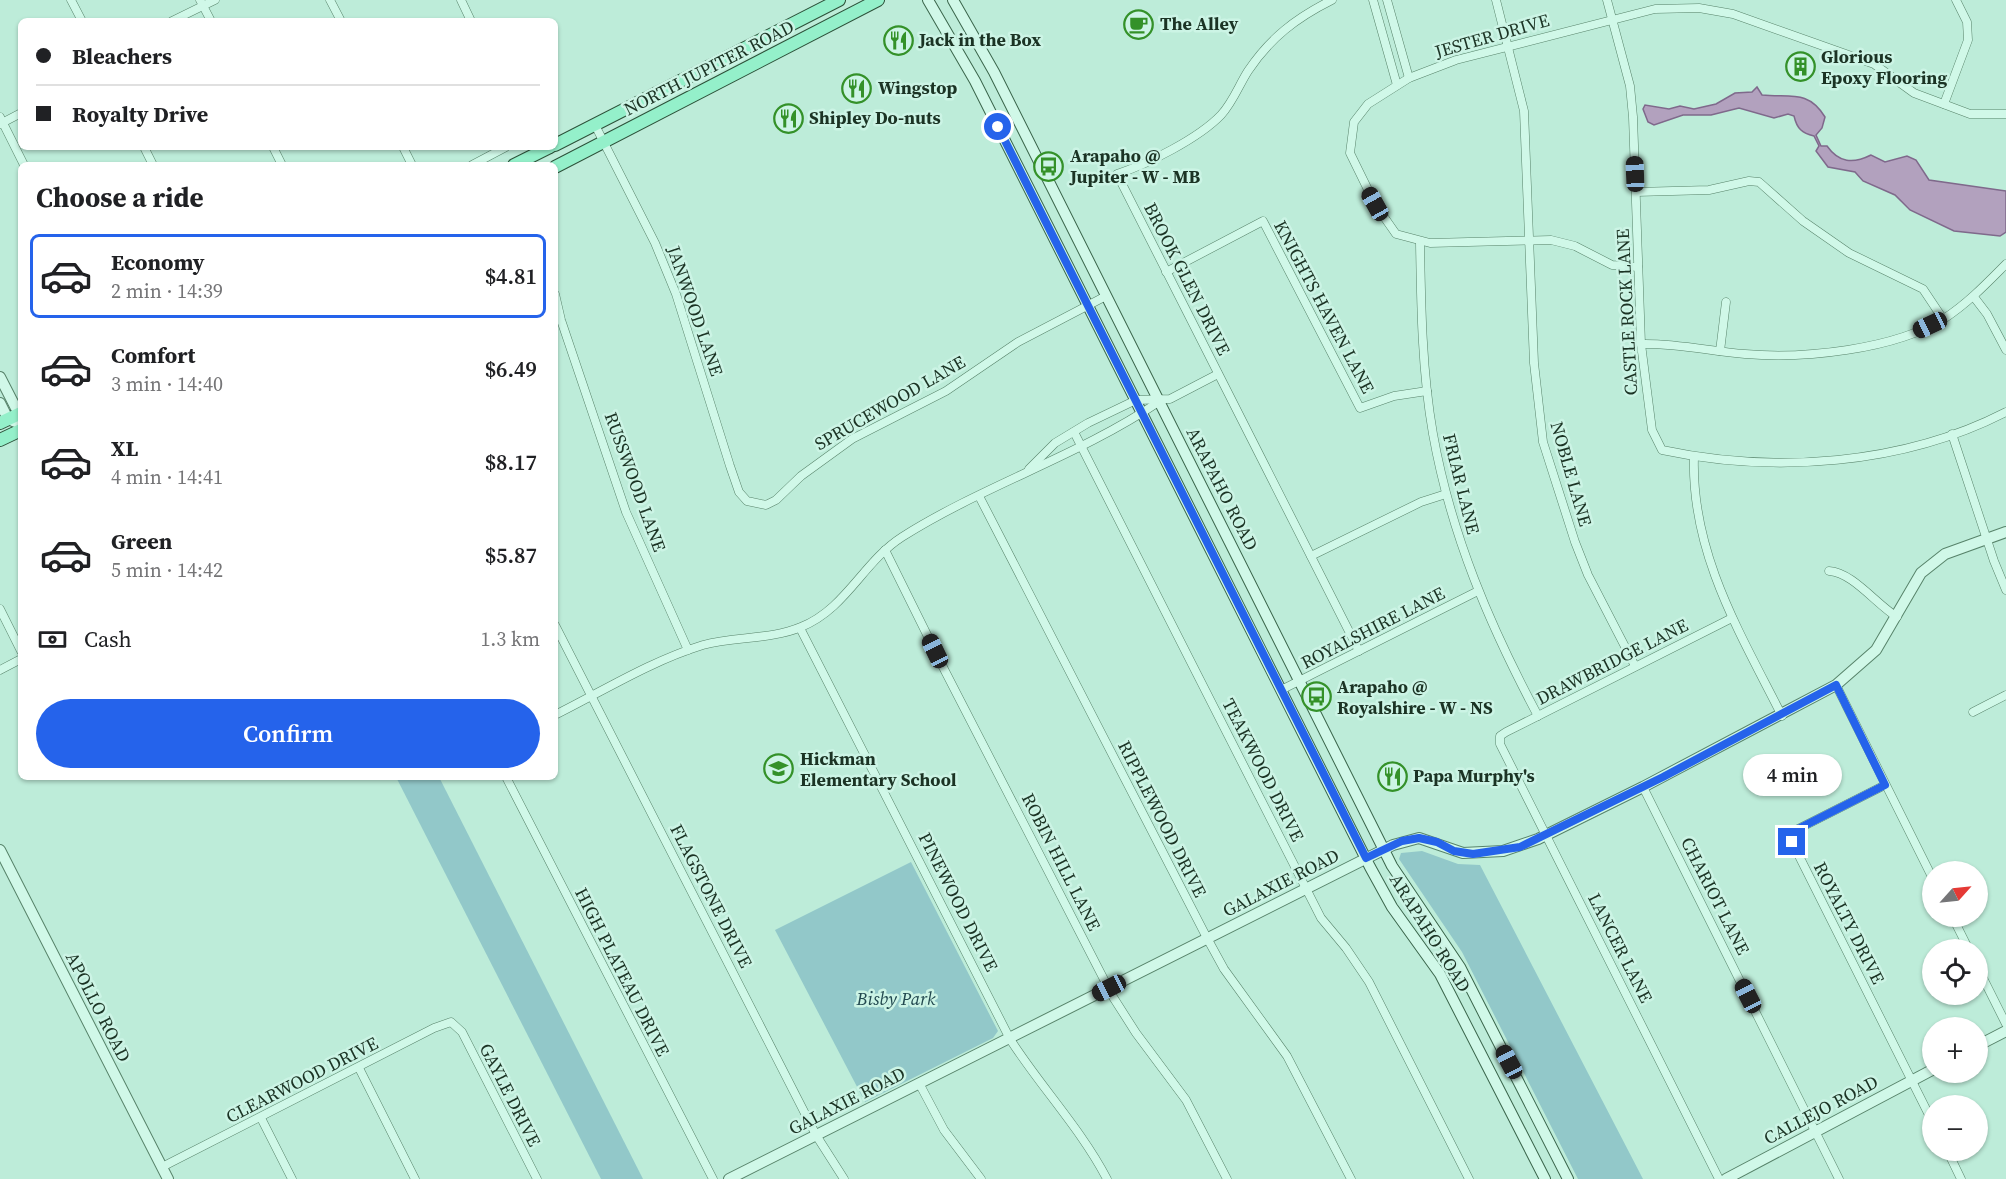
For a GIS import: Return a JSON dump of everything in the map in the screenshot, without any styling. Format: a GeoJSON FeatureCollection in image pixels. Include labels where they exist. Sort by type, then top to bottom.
{"type":"FeatureCollection","features":[{"type":"Feature","properties":{"kind":"main road","name":"NORTH JUPITER ROAD"},"geometry":{"type":"LineString","coordinates":[[558,144],[838,0]]}},
{"type":"Feature","properties":{"kind":"main road","name":"NORTH JUPITER ROAD"},"geometry":{"type":"LineString","coordinates":[[558,165],[878,0]]}},
{"type":"Feature","properties":{"kind":"main road","name":"ARAPAHO ROAD"},"geometry":{"type":"LineString","coordinates":[[928,0],[975,81],[1018,165],[1366,858],[1392,906],[1440,974],[1545,1179]]}},
{"type":"Feature","properties":{"kind":"main road","name":"ARAPAHO ROAD"},"geometry":{"type":"LineString","coordinates":[[953,0],[994,72],[1034,156],[1160,401],[1384,849],[1409,894],[1432,923],[1460,967],[1568,1179]]}},
{"type":"Feature","properties":{"kind":"main road"},"geometry":{"type":"LineString","coordinates":[[788,26],[796,44]]}},
{"type":"Feature","properties":{"kind":"main road"},"geometry":{"type":"LineString","coordinates":[[696,94],[704,69],[726,80]]}},
{"type":"Feature","properties":{"kind":"main road"},"geometry":{"type":"LineString","coordinates":[[520,162],[544,150]]}},
{"type":"Feature","properties":{"kind":"main road"},"geometry":{"type":"LineString","coordinates":[[1018,165],[1034,156]]}},
{"type":"Feature","properties":{"kind":"main road"},"geometry":{"type":"LineString","coordinates":[[0,376],[15,418]]}},
{"type":"Feature","properties":{"kind":"main road"},"geometry":{"type":"LineString","coordinates":[[0,403],[15,418]]}},
{"type":"Feature","properties":{"kind":"main road"},"geometry":{"type":"LineString","coordinates":[[0,440],[18,431]]}},
{"type":"Feature","properties":{"kind":"main road","name":"GALAXIE ROAD"},"geometry":{"type":"LineString","coordinates":[[729,1179],[1402,841],[1419,838],[1463,853],[1485,854],[1520,847],[1643,787],[1782,716],[1836,685],[1876,650],[1897,617],[1911,587],[1934,562],[1945,554],[2006,532]]}},
{"type":"Feature","properties":{"kind":"main road","name":"APOLLO ROAD"},"geometry":{"type":"LineString","coordinates":[[0,850],[168,1179]]}},
{"type":"Feature","properties":{"kind":"main road"},"geometry":{"type":"LineString","coordinates":[[1988,1040],[2006,1031]]}},
{"type":"Feature","properties":{"kind":"main road","name":"CALLEJO ROAD"},"geometry":{"type":"LineString","coordinates":[[1726,1179],[1922,1075]]}},
{"type":"Feature","properties":{"kind":"street"},"geometry":{"type":"LineString","coordinates":[[71,0],[80,18]]}},
{"type":"Feature","properties":{"kind":"street"},"geometry":{"type":"LineString","coordinates":[[177,18],[202,3],[215,0]]}},
{"type":"Feature","properties":{"kind":"street"},"geometry":{"type":"LineString","coordinates":[[330,0],[339,18]]}},
{"type":"Feature","properties":{"kind":"street"},"geometry":{"type":"LineString","coordinates":[[460,0],[469,18]]}},
{"type":"Feature","properties":{"kind":"street","name":"BROOK GLEN DRIVE"},"geometry":{"type":"LineString","coordinates":[[1332,0],[1296,20],[1276,36],[1259,55],[1222,114],[1209,125],[1194,136],[1117,174],[1359,651]]}},
{"type":"Feature","properties":{"kind":"street"},"geometry":{"type":"LineString","coordinates":[[1373,0],[1397,85]]}},
{"type":"Feature","properties":{"kind":"street"},"geometry":{"type":"LineString","coordinates":[[1387,0],[1409,78]]}},
{"type":"Feature","properties":{"kind":"street","name":"NOBLE LANE"},"geometry":{"type":"LineString","coordinates":[[1496,0],[1524,111],[1534,363],[1543,442],[1588,576],[1635,666]]}},
{"type":"Feature","properties":{"kind":"street","name":"CASTLE ROCK LANE"},"geometry":{"type":"LineString","coordinates":[[1607,0],[1630,86],[1641,344],[1646,398],[1658,445],[1662,450],[1694,457],[1766,463],[1819,461],[1894,451],[1952,434],[2006,412]]}},
{"type":"Feature","properties":{"kind":"street"},"geometry":{"type":"LineString","coordinates":[[1944,104],[1968,40],[1967,22],[1956,0]]}},
{"type":"Feature","properties":{"kind":"street"},"geometry":{"type":"LineString","coordinates":[[202,3],[210,18]]}},
{"type":"Feature","properties":{"kind":"street","name":"JESTER DRIVE"},"geometry":{"type":"LineString","coordinates":[[1420,242],[1396,234],[1389,228],[1350,153],[1351,132],[1362,110],[1409,78],[1456,60],[1612,18],[1655,9],[1699,4],[1772,26],[1874,64],[1914,93],[1970,114],[2006,114]]}},
{"type":"Feature","properties":{"kind":"street"},"geometry":{"type":"LineString","coordinates":[[18,113],[1,121],[22,162]]}},
{"type":"Feature","properties":{"kind":"street","name":"JANWOOD LANE"},"geometry":{"type":"LineString","coordinates":[[595,125],[656,243],[672,284],[739,492],[747,501],[758,504]]}},
{"type":"Feature","properties":{"kind":"street"},"geometry":{"type":"LineString","coordinates":[[478,162],[500,150]]}},
{"type":"Feature","properties":{"kind":"street"},"geometry":{"type":"LineString","coordinates":[[1636,192],[1708,190],[1749,181],[1759,183],[1803,221],[1849,253],[1923,289],[1943,319]]}},
{"type":"Feature","properties":{"kind":"street","name":"KNIGHTS HAVEN LANE"},"geometry":{"type":"LineString","coordinates":[[1166,272],[1263,221],[1360,408],[1394,396],[1427,391]]}},
{"type":"Feature","properties":{"kind":"street"},"geometry":{"type":"LineString","coordinates":[[1420,242],[1528,240],[1563,242],[1604,263],[1638,267]]}},
{"type":"Feature","properties":{"kind":"street","name":"FRIAR LANE"},"geometry":{"type":"LineString","coordinates":[[1420,242],[1427,391],[1446,494],[1459,543],[1478,591],[1499,641],[1538,716]]}},
{"type":"Feature","properties":{"kind":"street"},"geometry":{"type":"LineString","coordinates":[[1641,344],[1671,343],[1746,354],[1827,352],[1878,343],[1943,319],[1974,297],[2006,264]]}},
{"type":"Feature","properties":{"kind":"street","name":"SPRUCEWOOD LANE"},"geometry":{"type":"LineString","coordinates":[[758,504],[766,505],[776,500],[801,476],[852,439],[946,391],[1018,342],[1106,296]]}},
{"type":"Feature","properties":{"kind":"street"},"geometry":{"type":"LineString","coordinates":[[1974,297],[1987,314],[2006,350]]}},
{"type":"Feature","properties":{"kind":"street"},"geometry":{"type":"LineString","coordinates":[[1720,351],[1726,302]]}},
{"type":"Feature","properties":{"kind":"street","name":"RUSSWOOD LANE"},"geometry":{"type":"LineString","coordinates":[[558,317],[626,512],[688,650]]}},
{"type":"Feature","properties":{"kind":"street"},"geometry":{"type":"LineString","coordinates":[[1029,469],[1055,442],[1136,400],[1170,399],[1218,374]]}},
{"type":"Feature","properties":{"kind":"street"},"geometry":{"type":"LineString","coordinates":[[558,714],[688,650],[800,628],[825,614],[845,597],[885,550],[930,519],[1029,469],[1081,446],[1143,413],[1160,401]]}},
{"type":"Feature","properties":{"kind":"street","name":"TEAKWOOD DRIVE"},"geometry":{"type":"LineString","coordinates":[[1074,432],[1321,918],[1369,982],[1469,1179]]}},
{"type":"Feature","properties":{"kind":"street"},"geometry":{"type":"LineString","coordinates":[[1952,434],[1986,538],[2006,590]]}},
{"type":"Feature","properties":{"kind":"street"},"geometry":{"type":"LineString","coordinates":[[1694,457],[1695,503],[1701,538],[1715,581],[1782,716]]}},
{"type":"Feature","properties":{"kind":"street"},"geometry":{"type":"LineString","coordinates":[[1311,556],[1421,502],[1446,494]]}},
{"type":"Feature","properties":{"kind":"street","name":"RIPPLEWOOD DRIVE"},"geometry":{"type":"LineString","coordinates":[[979,496],[1207,938],[1224,969],[1287,1056],[1351,1179]]}},
{"type":"Feature","properties":{"kind":"street","name":"ROBIN HILL LANE"},"geometry":{"type":"LineString","coordinates":[[885,550],[945,672],[1109,988],[1136,1033],[1186,1100],[1227,1179]]}},
{"type":"Feature","properties":{"kind":"street"},"geometry":{"type":"LineString","coordinates":[[1829,571],[1841,572],[1879,605],[1897,617]]}},
{"type":"Feature","properties":{"kind":"street","name":"ROYALSHIRE LANE"},"geometry":{"type":"LineString","coordinates":[[1281,690],[1478,591]]}},
{"type":"Feature","properties":{"kind":"street"},"geometry":{"type":"LineString","coordinates":[[0,609],[18,645]]}},
{"type":"Feature","properties":{"kind":"street","name":"DRAWBRIDGE LANE"},"geometry":{"type":"LineString","coordinates":[[1506,732],[1732,618]]}},
{"type":"Feature","properties":{"kind":"street","name":"PINEWOOD DRIVE"},"geometry":{"type":"LineString","coordinates":[[800,628],[1010,1039],[1029,1069],[1088,1148],[1107,1179]]}},
{"type":"Feature","properties":{"kind":"street","name":"FLAGSTONE DRIVE"},"geometry":{"type":"LineString","coordinates":[[558,631],[816,1135],[844,1179]]}},
{"type":"Feature","properties":{"kind":"street"},"geometry":{"type":"LineString","coordinates":[[0,670],[18,661]]}},
{"type":"Feature","properties":{"kind":"street"},"geometry":{"type":"LineString","coordinates":[[1836,685],[1924,861]]}},
{"type":"Feature","properties":{"kind":"street"},"geometry":{"type":"LineString","coordinates":[[1973,712],[2006,695]]}},
{"type":"Feature","properties":{"kind":"street","name":"LANCER LANE"},"geometry":{"type":"LineString","coordinates":[[1506,732],[1500,736],[1501,750],[1719,1179]]}},
{"type":"Feature","properties":{"kind":"street","name":"HIGH PLATEAU DRIVE"},"geometry":{"type":"LineString","coordinates":[[508,780],[713,1179]]}},
{"type":"Feature","properties":{"kind":"street","name":"ROYALTY DRIVE"},"geometry":{"type":"LineString","coordinates":[[1885,785],[1788,834],[1922,1100]]}},
{"type":"Feature","properties":{"kind":"street","name":"CHARIOT LANE"},"geometry":{"type":"LineString","coordinates":[[1643,787],[1839,1179]]}},
{"type":"Feature","properties":{"kind":"street"},"geometry":{"type":"LineString","coordinates":[[1988,988],[2006,1024]]}},
{"type":"Feature","properties":{"kind":"street","name":"CLEARWOOD DRIVE"},"geometry":{"type":"LineString","coordinates":[[162,1167],[446,1023],[456,1024]]}},
{"type":"Feature","properties":{"kind":"street","name":"GAYLE DRIVE"},"geometry":{"type":"LineString","coordinates":[[456,1024],[537,1179]]}},
{"type":"Feature","properties":{"kind":"street"},"geometry":{"type":"LineString","coordinates":[[359,1068],[415,1179]]}},
{"type":"Feature","properties":{"kind":"street"},"geometry":{"type":"LineString","coordinates":[[919,1083],[944,1130],[981,1179]]}},
{"type":"Feature","properties":{"kind":"street"},"geometry":{"type":"LineString","coordinates":[[261,1118],[292,1179]]}},
{"type":"Feature","properties":{"kind":"street"},"geometry":{"type":"LineString","coordinates":[[1952,1161],[1961,1179]]}},
{"type":"Feature","properties":{"kind":"green space"},"geometry":{"type":"Polygon","coordinates":[[[398,780],[441,780],[643,1179],[601,1179],[398,780]]]}},
{"type":"Feature","properties":{"kind":"green space"},"geometry":{"type":"Polygon","coordinates":[[[1422,851],[1458,864],[1480,865],[1643,1179],[1578,1179],[1462,952],[1399,859],[1401,853],[1422,851]]]}},
{"type":"Feature","properties":{"kind":"green space","name":"Bisby Park"},"geometry":{"type":"Polygon","coordinates":[[[911,862],[998,1031],[993,1038],[865,1102],[775,930],[911,862]]]}},
{"type":"Feature","properties":{"kind":"shaded area"},"geometry":{"type":"Polygon","coordinates":[[[1757,87],[1762,95],[1797,97],[1812,102],[1819,108],[1825,117],[1822,128],[1816,135],[1821,146],[1827,146],[1841,159],[1852,161],[1871,155],[1885,162],[1907,156],[1916,160],[1929,180],[2006,191],[2006,232],[2000,236],[1954,231],[1910,210],[1895,195],[1863,181],[1855,172],[1828,167],[1816,151],[1819,146],[1814,136],[1801,130],[1794,116],[1788,114],[1774,118],[1739,108],[1711,115],[1683,115],[1654,125],[1648,122],[1643,109],[1645,105],[1669,109],[1680,106],[1694,109],[1716,104],[1735,93],[1752,92],[1757,87]]]}},
{"type":"Feature","properties":{"kind":"place","name":"The Alley"},"geometry":{"type":"Point","coordinates":[1139,24]}},
{"type":"Feature","properties":{"kind":"place","name":"Jack in the Box"},"geometry":{"type":"Point","coordinates":[898,40]}},
{"type":"Feature","properties":{"kind":"place","name":"Glorious Epoxy Flooring"},"geometry":{"type":"Point","coordinates":[1800,67]}},
{"type":"Feature","properties":{"kind":"place","name":"Wingstop"},"geometry":{"type":"Point","coordinates":[857,88]}},
{"type":"Feature","properties":{"kind":"place","name":"Shipley Do-nuts"},"geometry":{"type":"Point","coordinates":[788,118]}},
{"type":"Feature","properties":{"kind":"place","name":"Arapaho @ Jupiter - W - MB"},"geometry":{"type":"Point","coordinates":[1049,166]}},
{"type":"Feature","properties":{"kind":"place","name":"Arapaho @ Royalshire - W - NS"},"geometry":{"type":"Point","coordinates":[1316,697]}},
{"type":"Feature","properties":{"kind":"place","name":"Hickman Elementary School"},"geometry":{"type":"Point","coordinates":[779,769]}},
{"type":"Feature","properties":{"kind":"place","name":"Papa Murphy's"},"geometry":{"type":"Point","coordinates":[1392,776]}},
{"type":"Feature","properties":{"kind":"route"},"geometry":{"type":"LineString","coordinates":[[998,127],[1366,858],[1402,841],[1419,838],[1437,842],[1454,851],[1473,854],[1520,847],[1782,716],[1836,685],[1885,785],[1788,834],[1792,842]]}}]}
